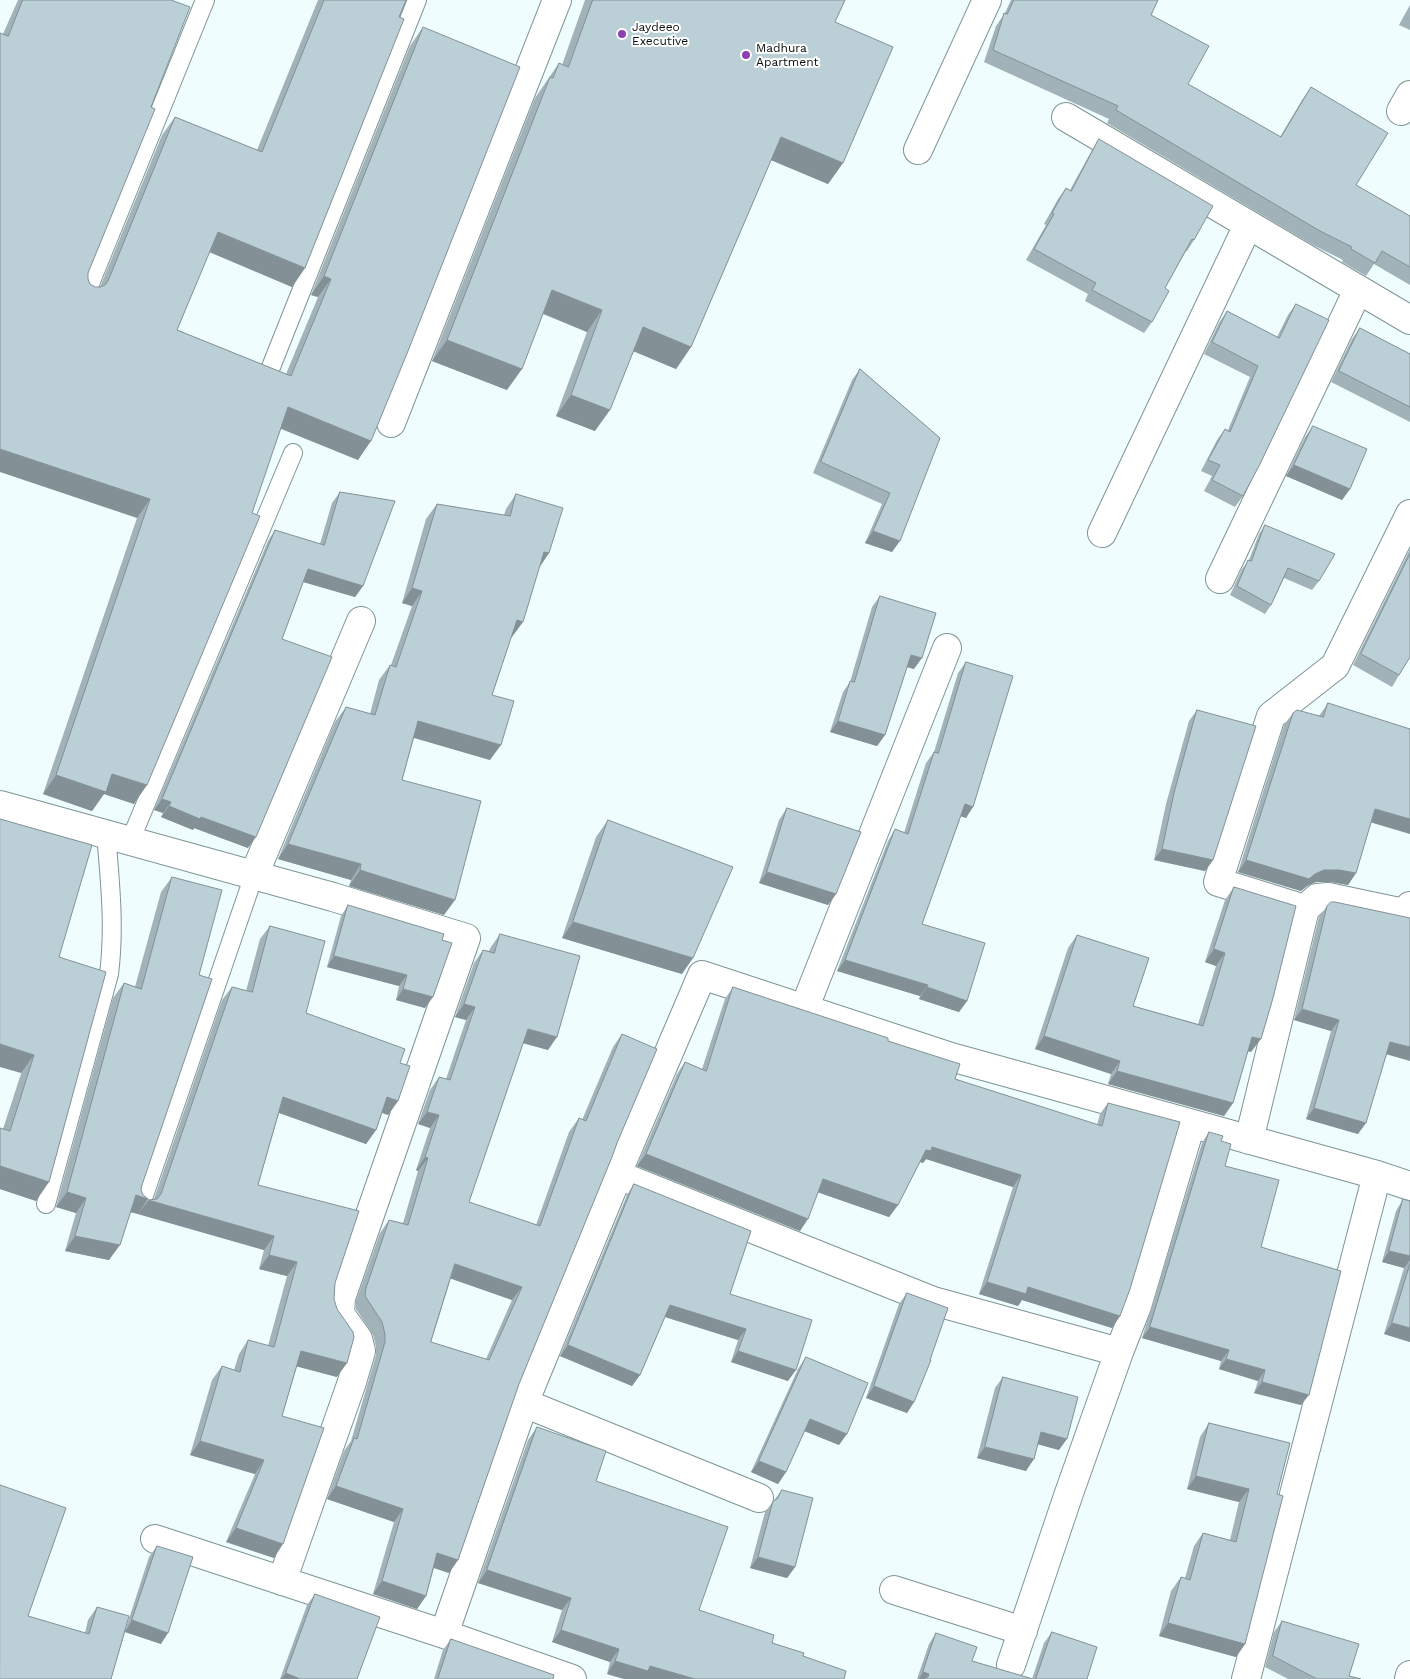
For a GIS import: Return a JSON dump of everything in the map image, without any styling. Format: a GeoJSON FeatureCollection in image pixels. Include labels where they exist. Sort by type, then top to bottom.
{"type":"FeatureCollection","features":[{"type":"Feature","properties":{"kind":"street"},"geometry":{"type":"LineString","coordinates":[[391,423],[557,0]]}},
{"type":"Feature","properties":{"kind":"street"},"geometry":{"type":"LineString","coordinates":[[918,150],[987,0]]}},
{"type":"Feature","properties":{"kind":"street"},"geometry":{"type":"LineString","coordinates":[[1066,117],[1410,320]]}},
{"type":"Feature","properties":{"kind":"street"},"geometry":{"type":"LineString","coordinates":[[1102,533],[1248,225]]}},
{"type":"Feature","properties":{"kind":"street"},"geometry":{"type":"LineString","coordinates":[[1220,579],[1358,290]]}},
{"type":"Feature","properties":{"kind":"street"},"geometry":{"type":"LineString","coordinates":[[1305,909],[1218,882],[1271,716],[1335,666],[1410,514]]}},
{"type":"Feature","properties":{"kind":"street"},"geometry":{"type":"LineString","coordinates":[[254,875],[361,621]]}},
{"type":"Feature","properties":{"kind":"street"},"geometry":{"type":"LineString","coordinates":[[804,1008],[947,648]]}},
{"type":"Feature","properties":{"kind":"street"},"geometry":{"type":"LineString","coordinates":[[0,805],[333,897],[466,938],[341,1298],[340,1314],[358,1339],[361,1351],[352,1382],[282,1581]]}},
{"type":"Feature","properties":{"kind":"street"},"geometry":{"type":"LineString","coordinates":[[1249,1140],[1305,909],[1317,898],[1328,897],[1399,912],[1408,909],[1410,906]]}},
{"type":"Feature","properties":{"kind":"street"},"geometry":{"type":"LineString","coordinates":[[444,1634],[524,1403],[622,1162],[702,975],[951,1057],[1377,1175],[1410,1186]]}},
{"type":"Feature","properties":{"kind":"street"},"geometry":{"type":"LineString","coordinates":[[1011,1665],[1068,1496],[1137,1306],[1191,1124]]}},
{"type":"Feature","properties":{"kind":"street"},"geometry":{"type":"LineString","coordinates":[[618,1175],[933,1301],[1119,1352]]}},
{"type":"Feature","properties":{"kind":"street"},"geometry":{"type":"LineString","coordinates":[[1246,1679],[1377,1175]]}},
{"type":"Feature","properties":{"kind":"street"},"geometry":{"type":"LineString","coordinates":[[524,1403],[759,1498]]}},
{"type":"Feature","properties":{"kind":"street"},"geometry":{"type":"LineString","coordinates":[[155,1540],[444,1634],[572,1679]]}},
{"type":"Feature","properties":{"kind":"street"},"geometry":{"type":"LineString","coordinates":[[894,1590],[1023,1631]]}},
{"type":"Feature","properties":{"kind":"street"},"geometry":{"type":"LineString","coordinates":[[1409,1679],[1410,1675]]}},
{"type":"Feature","properties":{"kind":"lane"},"geometry":{"type":"LineString","coordinates":[[85,296],[205,0]]}},
{"type":"Feature","properties":{"kind":"lane"},"geometry":{"type":"LineString","coordinates":[[268,372],[417,0]]}},
{"type":"Feature","properties":{"kind":"lane"},"geometry":{"type":"LineString","coordinates":[[46,1204],[109,974],[113,947],[112,897],[118,838],[293,454]]}},
{"type":"Feature","properties":{"kind":"lane"},"geometry":{"type":"LineString","coordinates":[[141,1204],[254,875]]}},
{"type":"Feature","properties":{"kind":"building"},"geometry":{"type":"Polygon","coordinates":[[[23,0],[171,0],[190,7],[151,107],[155,109],[88,273],[90,284],[100,287],[108,281],[175,117],[262,152],[324,0],[406,0],[399,17],[404,19],[305,268],[218,232],[177,330],[291,376],[331,279],[324,276],[423,27],[520,67],[371,441],[288,407],[252,513],[260,516],[147,785],[112,774],[106,792],[56,775],[150,499],[0,449],[0,33],[8,36],[23,0]]]}},
{"type":"Feature","properties":{"kind":"building"},"geometry":{"type":"Polygon","coordinates":[[[593,0],[845,0],[835,22],[893,47],[843,163],[781,137],[691,347],[643,327],[610,410],[571,395],[602,310],[552,290],[522,369],[447,340],[550,77],[553,78],[559,63],[568,67],[593,0]]]}},
{"type":"Feature","properties":{"kind":"building"},"geometry":{"type":"Polygon","coordinates":[[[1014,0],[1158,0],[1151,15],[1209,46],[1188,84],[1281,137],[1311,87],[1388,133],[1356,185],[1410,216],[1410,267],[1382,251],[1375,263],[1351,249],[1352,247],[1320,231],[1116,110],[1118,106],[993,50],[1004,13],[1007,14],[1014,0]]]}},
{"type":"Feature","properties":{"kind":"building"},"geometry":{"type":"Polygon","coordinates":[[[1099,139],[1213,206],[1165,288],[1169,291],[1152,322],[1092,290],[1096,283],[1034,249],[1066,188],[1071,191],[1099,139]]]}},
{"type":"Feature","properties":{"kind":"building"},"geometry":{"type":"Polygon","coordinates":[[[1296,304],[1329,320],[1243,496],[1212,480],[1220,465],[1208,460],[1225,429],[1230,432],[1258,366],[1212,342],[1227,311],[1279,338],[1296,304]]]}},
{"type":"Feature","properties":{"kind":"building"},"geometry":{"type":"Polygon","coordinates":[[[1360,328],[1410,354],[1410,407],[1339,371],[1360,328]]]}},
{"type":"Feature","properties":{"kind":"building"},"geometry":{"type":"Polygon","coordinates":[[[860,369],[940,438],[900,541],[873,531],[890,493],[821,462],[860,369]]]}},
{"type":"Feature","properties":{"kind":"building"},"geometry":{"type":"Polygon","coordinates":[[[1313,426],[1367,449],[1350,489],[1294,465],[1313,426]]]}},
{"type":"Feature","properties":{"kind":"building"},"geometry":{"type":"Polygon","coordinates":[[[340,492],[395,501],[363,586],[308,569],[282,639],[332,657],[256,837],[201,817],[200,819],[169,806],[171,802],[162,799],[275,530],[324,545],[340,492]]]}},
{"type":"Feature","properties":{"kind":"building"},"geometry":{"type":"Polygon","coordinates":[[[516,494],[563,508],[549,553],[544,552],[523,622],[517,620],[492,695],[514,701],[501,745],[418,721],[402,780],[481,801],[455,900],[360,870],[361,864],[288,844],[346,707],[375,715],[390,665],[396,667],[422,591],[412,588],[437,504],[510,516],[516,494]]]}},
{"type":"Feature","properties":{"kind":"building"},"geometry":{"type":"Polygon","coordinates":[[[1265,525],[1335,554],[1319,581],[1288,568],[1271,605],[1237,586],[1248,560],[1251,561],[1265,525]]]}},
{"type":"Feature","properties":{"kind":"building"},"geometry":{"type":"Polygon","coordinates":[[[1410,554],[1410,657],[1399,675],[1361,654],[1410,554]]]}},
{"type":"Feature","properties":{"kind":"building"},"geometry":{"type":"Polygon","coordinates":[[[880,596],[936,613],[922,658],[911,655],[885,735],[838,721],[850,681],[854,682],[880,596]]]}},
{"type":"Feature","properties":{"kind":"building"},"geometry":{"type":"Polygon","coordinates":[[[966,662],[1013,676],[973,807],[965,804],[922,924],[985,943],[967,1001],[927,987],[928,985],[845,960],[895,829],[908,834],[934,752],[938,753],[966,662]]]}},
{"type":"Feature","properties":{"kind":"building"},"geometry":{"type":"Polygon","coordinates":[[[1328,703],[1410,729],[1410,819],[1375,809],[1356,873],[1324,870],[1309,879],[1246,860],[1293,713],[1297,710],[1323,717],[1328,703]]]}},
{"type":"Feature","properties":{"kind":"building"},"geometry":{"type":"Polygon","coordinates":[[[1197,710],[1256,726],[1213,860],[1162,849],[1174,793],[1197,710]]]}},
{"type":"Feature","properties":{"kind":"building"},"geometry":{"type":"Polygon","coordinates":[[[787,808],[861,832],[836,894],[767,872],[787,808]]]}},
{"type":"Feature","properties":{"kind":"building"},"geometry":{"type":"Polygon","coordinates":[[[0,819],[92,845],[59,957],[106,972],[49,1182],[0,1166],[0,1128],[10,1131],[34,1055],[0,1044],[0,819]]]}},
{"type":"Feature","properties":{"kind":"building"},"geometry":{"type":"Polygon","coordinates":[[[608,820],[733,867],[693,958],[573,922],[608,820]]]}},
{"type":"Feature","properties":{"kind":"building"},"geometry":{"type":"Polygon","coordinates":[[[172,877],[222,890],[199,975],[212,979],[142,1185],[143,1195],[148,1199],[136,1195],[120,1245],[75,1236],[86,1198],[67,1192],[124,983],[141,989],[172,877]]]}},
{"type":"Feature","properties":{"kind":"building"},"geometry":{"type":"Polygon","coordinates":[[[1234,887],[1296,906],[1261,1039],[1252,1037],[1233,1103],[1117,1071],[1120,1061],[1044,1036],[1077,935],[1149,958],[1133,1006],[1203,1026],[1225,953],[1214,949],[1234,887]]]}},
{"type":"Feature","properties":{"kind":"building"},"geometry":{"type":"Polygon","coordinates":[[[1331,902],[1410,918],[1410,1047],[1390,1042],[1366,1123],[1314,1108],[1339,1020],[1302,1009],[1327,906],[1331,902]]]}},
{"type":"Feature","properties":{"kind":"building"},"geometry":{"type":"Polygon","coordinates":[[[348,905],[444,934],[442,940],[452,943],[433,997],[403,989],[407,975],[334,956],[348,905]]]}},
{"type":"Feature","properties":{"kind":"building"},"geometry":{"type":"Polygon","coordinates":[[[270,926],[325,941],[306,1013],[405,1049],[400,1063],[410,1066],[398,1101],[387,1097],[376,1130],[283,1097],[258,1185],[359,1211],[335,1283],[334,1299],[337,1309],[353,1332],[354,1337],[347,1363],[301,1351],[282,1416],[324,1428],[283,1544],[236,1528],[264,1460],[200,1441],[222,1366],[240,1372],[248,1340],[274,1347],[297,1262],[269,1255],[274,1236],[148,1200],[157,1199],[161,1194],[232,987],[252,992],[270,926]]]}},
{"type":"Feature","properties":{"kind":"building"},"geometry":{"type":"Polygon","coordinates":[[[500,934],[580,956],[557,1037],[528,1029],[469,1202],[540,1226],[579,1118],[586,1121],[622,1034],[657,1049],[519,1384],[458,1560],[437,1553],[426,1596],[382,1581],[403,1509],[336,1486],[354,1438],[357,1439],[385,1342],[382,1322],[365,1296],[366,1288],[389,1220],[408,1225],[428,1158],[425,1157],[439,1115],[427,1112],[439,1077],[450,1080],[475,1007],[464,1004],[483,950],[494,953],[500,934]],[[455,1264],[431,1342],[489,1360],[522,1287],[455,1264]]]}},
{"type":"Feature","properties":{"kind":"building"},"geometry":{"type":"Polygon","coordinates":[[[733,987],[960,1064],[955,1079],[1102,1126],[1108,1103],[1180,1122],[1130,1289],[1120,1316],[1028,1287],[1026,1294],[987,1282],[1021,1175],[932,1147],[931,1151],[926,1150],[898,1205],[823,1179],[808,1219],[646,1154],[685,1062],[706,1071],[733,987]]]}},
{"type":"Feature","properties":{"kind":"building"},"geometry":{"type":"Polygon","coordinates":[[[1209,1132],[1223,1136],[1221,1141],[1231,1144],[1225,1166],[1279,1180],[1261,1247],[1341,1271],[1309,1395],[1262,1382],[1265,1370],[1226,1359],[1229,1350],[1150,1327],[1209,1132]]]}},
{"type":"Feature","properties":{"kind":"building"},"geometry":{"type":"Polygon","coordinates":[[[634,1184],[751,1231],[730,1294],[812,1320],[796,1370],[738,1351],[746,1329],[670,1305],[640,1375],[568,1345],[634,1184]]]}},
{"type":"Feature","properties":{"kind":"building"},"geometry":{"type":"Polygon","coordinates":[[[1403,1199],[1410,1201],[1410,1256],[1389,1251],[1403,1199]]]}},
{"type":"Feature","properties":{"kind":"building"},"geometry":{"type":"Polygon","coordinates":[[[1410,1264],[1410,1328],[1392,1323],[1410,1264]]]}},
{"type":"Feature","properties":{"kind":"building"},"geometry":{"type":"Polygon","coordinates":[[[907,1293],[948,1308],[931,1360],[914,1402],[874,1386],[907,1293]]]}},
{"type":"Feature","properties":{"kind":"building"},"geometry":{"type":"Polygon","coordinates":[[[806,1357],[868,1383],[847,1434],[810,1419],[786,1472],[759,1461],[806,1357]]]}},
{"type":"Feature","properties":{"kind":"building"},"geometry":{"type":"Polygon","coordinates":[[[1003,1377],[1078,1397],[1067,1439],[1041,1432],[1034,1459],[985,1447],[1003,1377]]]}},
{"type":"Feature","properties":{"kind":"building"},"geometry":{"type":"Polygon","coordinates":[[[1209,1423],[1290,1443],[1277,1494],[1283,1496],[1245,1644],[1168,1623],[1181,1577],[1190,1580],[1203,1533],[1236,1542],[1249,1489],[1196,1476],[1209,1423]]]}},
{"type":"Feature","properties":{"kind":"building"},"geometry":{"type":"Polygon","coordinates":[[[537,1427],[606,1451],[596,1481],[728,1527],[699,1610],[774,1635],[772,1643],[804,1653],[803,1656],[846,1671],[844,1679],[695,1679],[650,1666],[648,1671],[615,1661],[619,1649],[561,1630],[571,1598],[487,1570],[537,1427]]]}},
{"type":"Feature","properties":{"kind":"building"},"geometry":{"type":"Polygon","coordinates":[[[0,1485],[66,1508],[28,1616],[89,1634],[97,1607],[129,1616],[111,1679],[0,1679],[0,1485]]]}},
{"type":"Feature","properties":{"kind":"building"},"geometry":{"type":"Polygon","coordinates":[[[782,1490],[813,1498],[795,1567],[758,1557],[773,1501],[777,1499],[782,1490]]]}},
{"type":"Feature","properties":{"kind":"building"},"geometry":{"type":"Polygon","coordinates":[[[157,1546],[193,1557],[168,1633],[132,1620],[157,1546]]]}},
{"type":"Feature","properties":{"kind":"building"},"geometry":{"type":"Polygon","coordinates":[[[315,1594],[380,1617],[357,1679],[300,1679],[286,1673],[315,1594]]]}},
{"type":"Feature","properties":{"kind":"building"},"geometry":{"type":"Polygon","coordinates":[[[1282,1621],[1359,1644],[1349,1676],[1361,1679],[1317,1679],[1273,1656],[1282,1621]]]}},
{"type":"Feature","properties":{"kind":"building"},"geometry":{"type":"Polygon","coordinates":[[[1052,1632],[1097,1647],[1087,1679],[1036,1679],[1052,1632]]]}},
{"type":"Feature","properties":{"kind":"building"},"geometry":{"type":"Polygon","coordinates":[[[936,1633],[977,1647],[972,1661],[1033,1679],[927,1679],[929,1674],[923,1672],[936,1633]]]}},
{"type":"Feature","properties":{"kind":"building"},"geometry":{"type":"Polygon","coordinates":[[[451,1639],[554,1675],[553,1679],[438,1679],[451,1639]]]}},
{"type":"Feature","properties":{"kind":"place","name":"Jaydeeo Executive"},"geometry":{"type":"Point","coordinates":[622,34]}},
{"type":"Feature","properties":{"kind":"place","name":"Madhura Apartment"},"geometry":{"type":"Point","coordinates":[746,55]}}]}
